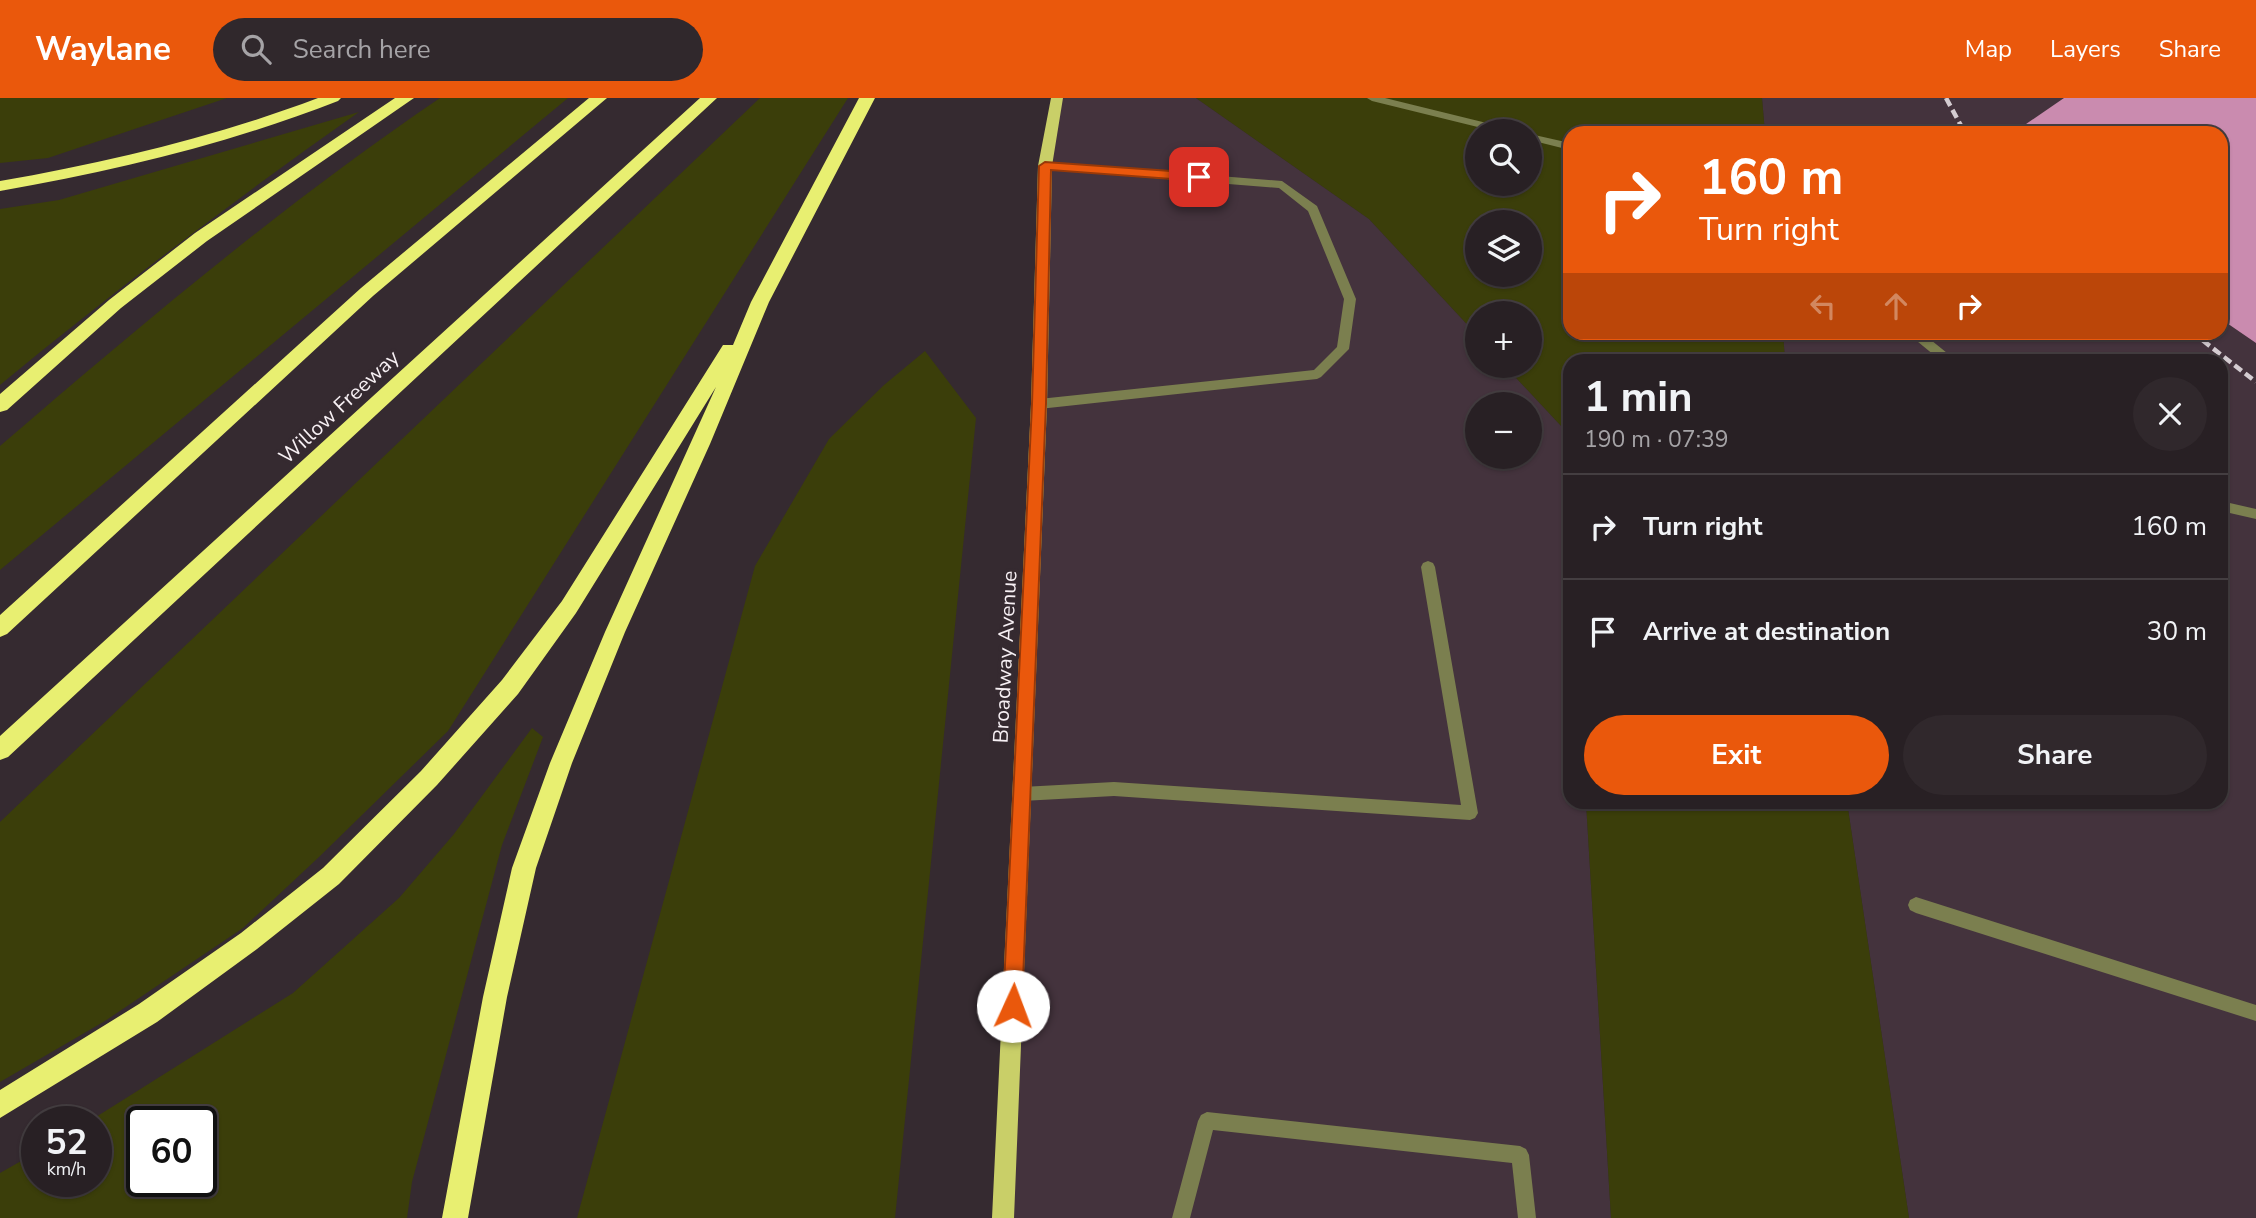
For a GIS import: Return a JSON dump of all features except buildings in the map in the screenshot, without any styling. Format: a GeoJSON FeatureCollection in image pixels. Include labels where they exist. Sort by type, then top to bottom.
{"type":"FeatureCollection","features":[{"type":"Feature","properties":{"kind":"highway"},"geometry":{"type":"LineString","coordinates":[[0,186],[208,142],[333,98]]}},
{"type":"Feature","properties":{"kind":"highway"},"geometry":{"type":"LineString","coordinates":[[0,405],[115,304],[201,237],[406,98]]}},
{"type":"Feature","properties":{"kind":"highway"},"geometry":{"type":"LineString","coordinates":[[0,628],[367,292],[599,98]]}},
{"type":"Feature","properties":{"kind":"highway","name":"Willow Freeway"},"geometry":{"type":"LineString","coordinates":[[0,750],[709,98]]}},
{"type":"Feature","properties":{"kind":"highway"},"geometry":{"type":"LineString","coordinates":[[0,1105],[148,1013],[249,941],[331,876],[429,778],[510,687],[569,607],[760,302],[867,98]]}},
{"type":"Feature","properties":{"kind":"highway"},"geometry":{"type":"LineString","coordinates":[[455,1218],[495,997],[524,868],[561,763],[615,632],[701,444],[760,302]]}},
{"type":"Feature","properties":{"kind":"main road","name":"Broadway Avenue"},"geometry":{"type":"LineString","coordinates":[[1003,1218],[1039,404],[1045,166],[1057,98]]}},
{"type":"Feature","properties":{"kind":"street"},"geometry":{"type":"LineString","coordinates":[[1372,98],[1465,121]]}},
{"type":"Feature","properties":{"kind":"street"},"geometry":{"type":"LineString","coordinates":[[1542,140],[1563,145]]}},
{"type":"Feature","properties":{"kind":"street"},"geometry":{"type":"LineString","coordinates":[[1039,404],[1317,374],[1343,349],[1350,299],[1313,209],[1282,185],[1045,166]]}},
{"type":"Feature","properties":{"kind":"street"},"geometry":{"type":"LineString","coordinates":[[1922,340],[1940,354]]}},
{"type":"Feature","properties":{"kind":"street"},"geometry":{"type":"LineString","coordinates":[[2228,508],[2256,514]]}},
{"type":"Feature","properties":{"kind":"street"},"geometry":{"type":"LineString","coordinates":[[1022,794],[1114,789],[1470,813],[1428,568]]}},
{"type":"Feature","properties":{"kind":"street"},"geometry":{"type":"LineString","coordinates":[[1916,905],[2256,1013]]}},
{"type":"Feature","properties":{"kind":"street"},"geometry":{"type":"LineString","coordinates":[[1181,1218],[1207,1121],[1520,1155],[1527,1218]]}},
{"type":"Feature","properties":{"kind":"shaded area"},"geometry":{"type":"Polygon","coordinates":[[[0,98],[227,98],[48,158],[0,163],[0,98]]]}},
{"type":"Feature","properties":{"kind":"shaded area"},"geometry":{"type":"Polygon","coordinates":[[[440,98],[568,98],[0,570],[0,446],[270,222],[440,98]]]}},
{"type":"Feature","properties":{"kind":"shaded area"},"geometry":{"type":"Polygon","coordinates":[[[760,98],[848,98],[448,731],[243,928],[105,1021],[0,1082],[0,822],[760,98]]]}},
{"type":"Feature","properties":{"kind":"shaded area"},"geometry":{"type":"Polygon","coordinates":[[[1057,98],[1196,98],[1369,219],[1465,322],[1465,378],[1516,378],[1529,392],[1465,392],[1465,469],[1542,469],[1542,406],[1563,428],[1563,809],[1586,809],[1611,1218],[1003,1218],[1045,166],[1057,98]]]}},
{"type":"Feature","properties":{"kind":"shaded area"},"geometry":{"type":"Polygon","coordinates":[[[1196,98],[1762,98],[1764,126],[1563,126],[1563,340],[1784,340],[1785,354],[1563,354],[1563,428],[1542,406],[1542,392],[1529,392],[1516,378],[1542,378],[1542,301],[1465,301],[1465,322],[1369,219],[1196,98]]]}},
{"type":"Feature","properties":{"kind":"shaded area"},"geometry":{"type":"Polygon","coordinates":[[[1762,98],[2256,98],[2256,1218],[1909,1218],[1848,809],[2228,809],[2228,354],[1785,354],[1784,340],[2228,340],[2228,126],[1764,126],[1762,98]]]}},
{"type":"Feature","properties":{"kind":"shaded area"},"geometry":{"type":"Polygon","coordinates":[[[359,112],[177,245],[0,385],[0,209],[59,200],[359,112]]]}},
{"type":"Feature","properties":{"kind":"shaded area"},"geometry":{"type":"Polygon","coordinates":[[[925,351],[976,418],[895,1218],[577,1218],[755,566],[829,439],[884,385],[925,351]]]}},
{"type":"Feature","properties":{"kind":"shaded area"},"geometry":{"type":"Polygon","coordinates":[[[532,728],[543,737],[502,845],[412,1182],[407,1218],[0,1218],[0,1173],[21,1161],[21,1197],[112,1197],[112,1107],[293,993],[399,898],[454,834],[532,728]]]}},
{"type":"Feature","properties":{"kind":"shaded area"},"geometry":{"type":"Polygon","coordinates":[[[1586,809],[1848,809],[1909,1218],[1611,1218],[1586,809]]]}},
{"type":"Feature","properties":{"kind":"railway"},"geometry":{"type":"LineString","coordinates":[[1946,98],[1961,126]]}},
{"type":"Feature","properties":{"kind":"railway"},"geometry":{"type":"LineString","coordinates":[[2202,340],[2220,354]]}},
{"type":"Feature","properties":{"kind":"railway"},"geometry":{"type":"LineString","coordinates":[[2228,360],[2256,382]]}},
{"type":"Feature","properties":{"kind":"route"},"geometry":{"type":"LineString","coordinates":[[1013,1006],[1039,404],[1045,166],[1199,177]]}}]}
